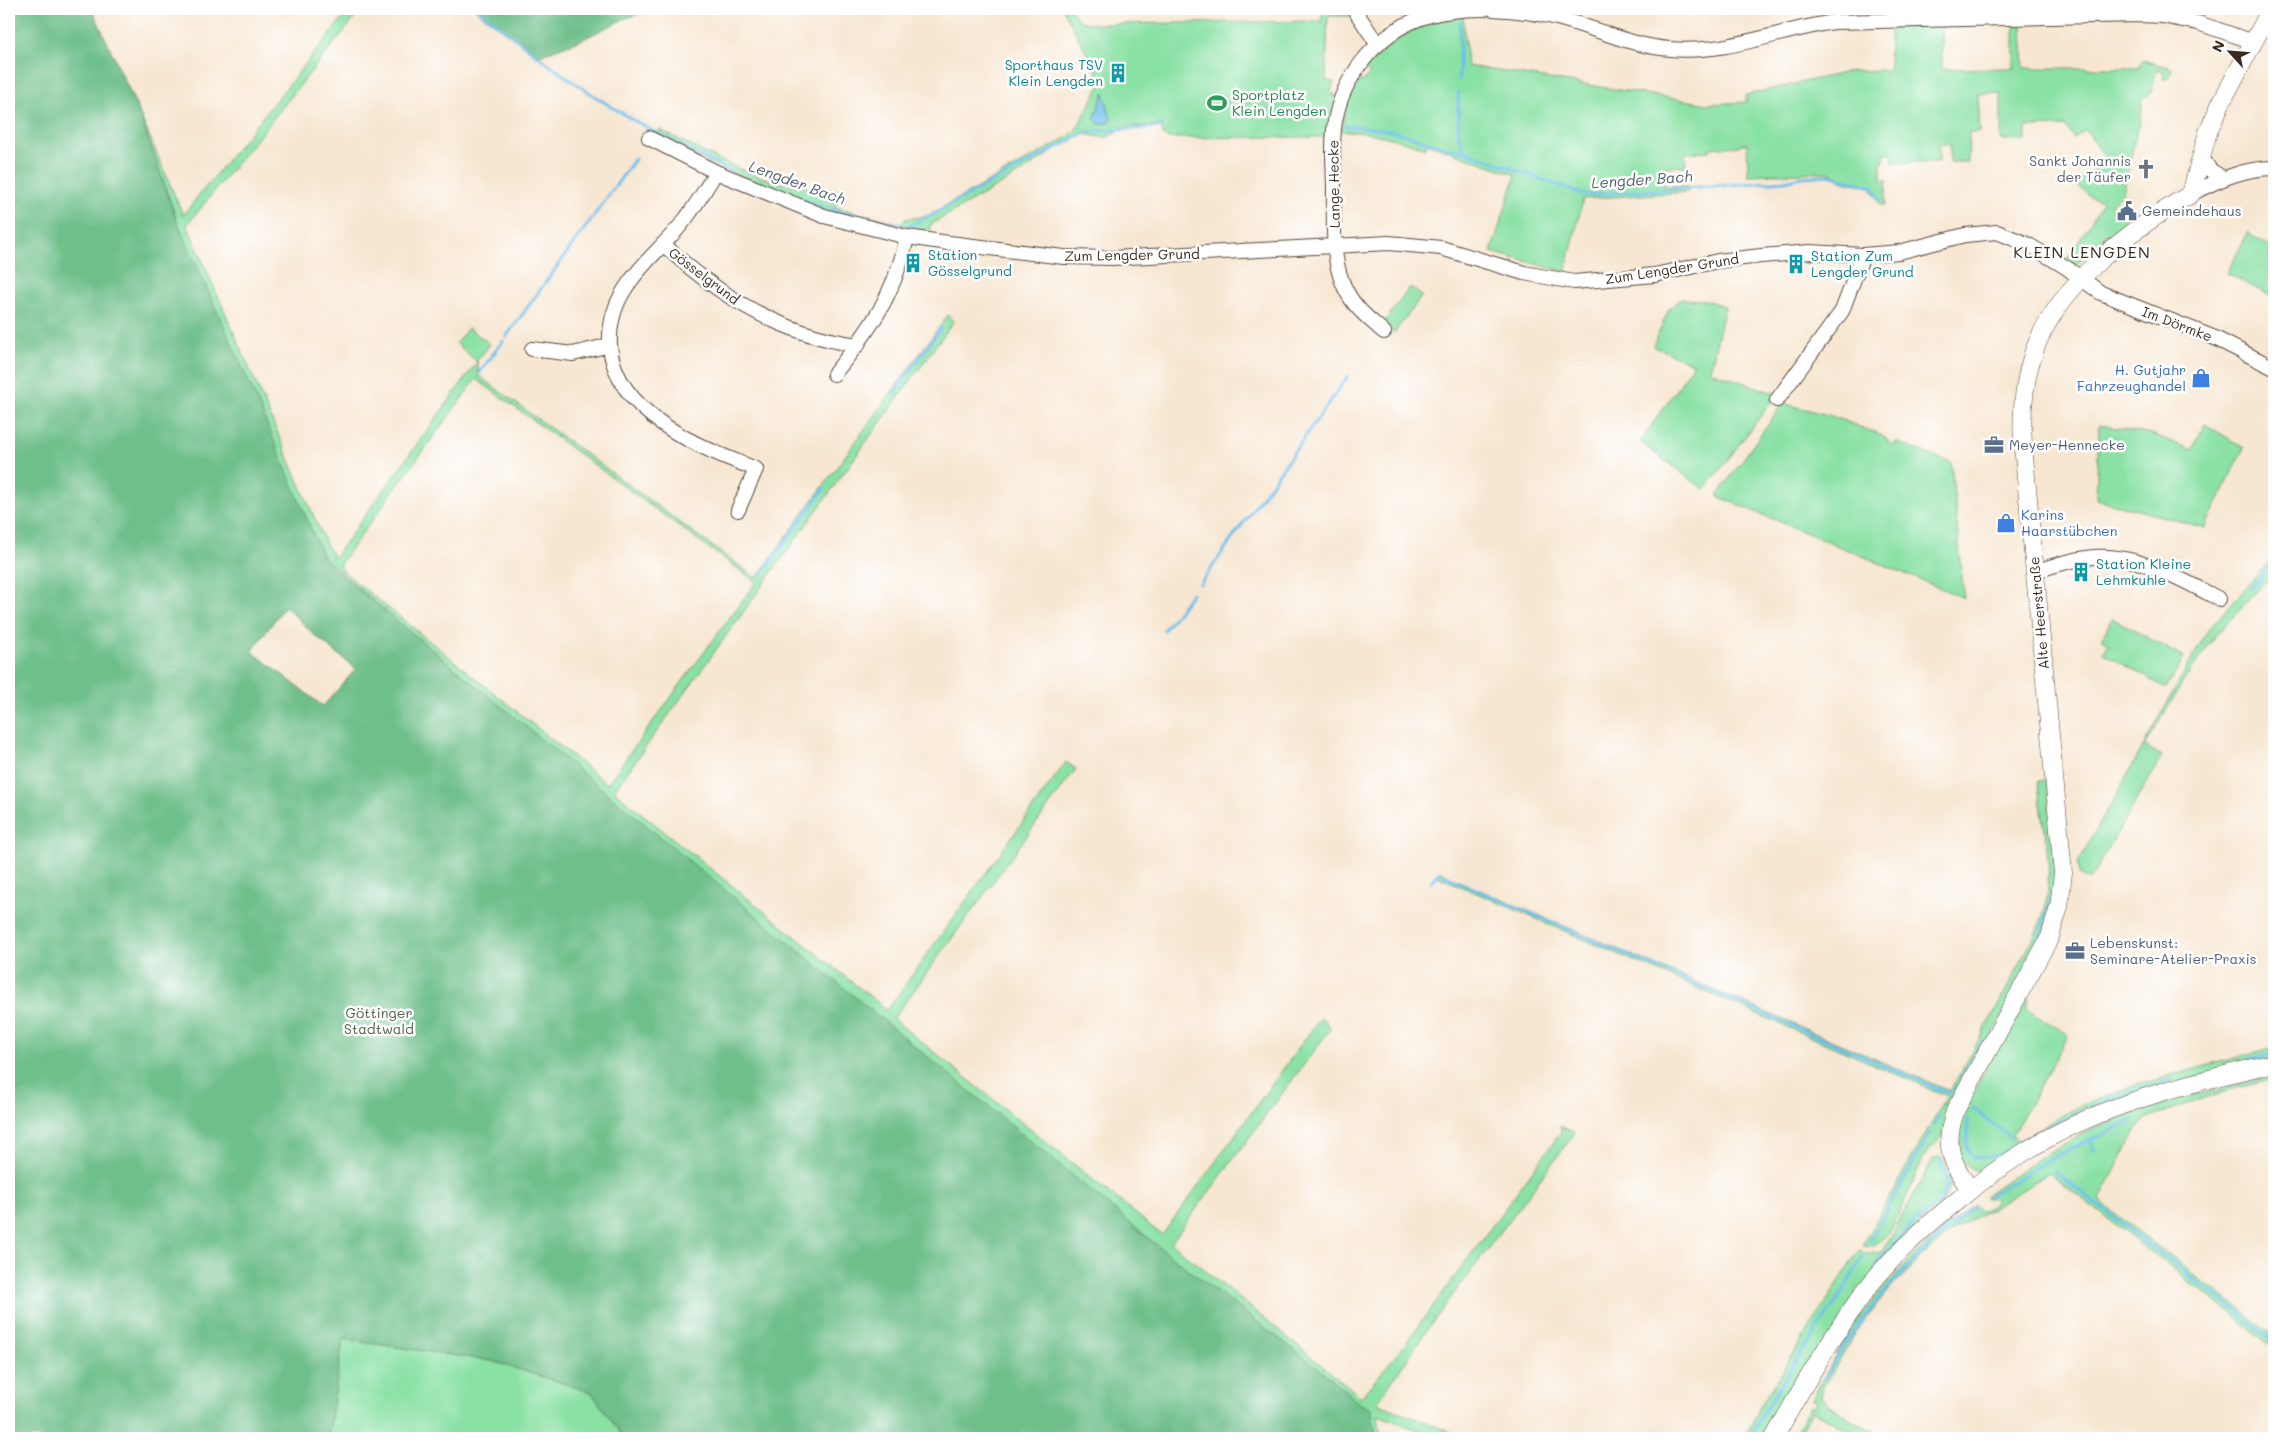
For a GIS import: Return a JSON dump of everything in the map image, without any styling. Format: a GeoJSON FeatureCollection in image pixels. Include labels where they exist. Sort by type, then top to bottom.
{"type":"FeatureCollection","features":[{"type":"Feature","properties":{"kind":"main road"},"geometry":{"type":"LineString","coordinates":[[2191,194],[2200,154],[2222,101],[2271,9]]}},
{"type":"Feature","properties":{"kind":"main road","name":"Alte Heerstraße"},"geometry":{"type":"LineString","coordinates":[[1970,1190],[1955,1168],[1948,1143],[1950,1126],[1956,1109],[2002,1027],[2052,930],[2059,907],[2063,873],[2022,425],[2024,385],[2033,353],[2047,323],[2082,280],[2100,260],[2130,235],[2191,194]]}},
{"type":"Feature","properties":{"kind":"main road"},"geometry":{"type":"LineString","coordinates":[[1774,1438],[1798,1395],[1867,1289],[1921,1231],[1994,1172],[2052,1136],[2108,1111],[2176,1088],[2274,1063]]}},
{"type":"Feature","properties":{"kind":"street"},"geometry":{"type":"LineString","coordinates":[[1354,9],[1378,45]]}},
{"type":"Feature","properties":{"kind":"street","name":"Lange Hecke"},"geometry":{"type":"LineString","coordinates":[[1335,246],[1335,121],[1340,102],[1356,71],[1378,45],[1398,30],[1420,18],[1448,11],[1484,9]]}},
{"type":"Feature","properties":{"kind":"street"},"geometry":{"type":"LineString","coordinates":[[1493,9],[1549,16],[1622,40],[1672,49],[1709,49],[1740,45],[1806,27],[1834,22],[2071,15],[2162,16],[2198,24],[2254,42]]}},
{"type":"Feature","properties":{"kind":"street","name":"Zum Lengder Grund"},"geometry":{"type":"LineString","coordinates":[[649,138],[716,172],[824,216],[907,237],[1016,252],[1090,258],[1143,258],[1389,243],[1441,248],[1524,273],[1574,282],[1655,275],[1728,260],[1761,256],[1810,252],[1863,255],[1899,252],[1965,235],[1997,232],[2023,242],[2082,280]]}},
{"type":"Feature","properties":{"kind":"street"},"geometry":{"type":"LineString","coordinates":[[2200,154],[2210,170],[2222,178]]}},
{"type":"Feature","properties":{"kind":"street","name":"Alte Heerstraße"},"geometry":{"type":"LineString","coordinates":[[2191,194],[2222,178],[2247,171],[2274,168]]}},
{"type":"Feature","properties":{"kind":"street"},"geometry":{"type":"LineString","coordinates":[[716,172],[692,210],[641,266],[624,290],[611,325],[610,345],[611,360],[619,380],[629,395],[641,406],[683,437],[756,469],[738,510]]}},
{"type":"Feature","properties":{"kind":"street"},"geometry":{"type":"LineString","coordinates":[[834,374],[858,345],[890,294],[903,260],[907,237]]}},
{"type":"Feature","properties":{"kind":"street","name":"Gösselgrund"},"geometry":{"type":"LineString","coordinates":[[663,244],[686,266],[716,288],[752,310],[794,330],[825,339],[858,345]]}},
{"type":"Feature","properties":{"kind":"street"},"geometry":{"type":"LineString","coordinates":[[1335,246],[1339,276],[1346,291],[1359,309],[1384,332]]}},
{"type":"Feature","properties":{"kind":"street"},"geometry":{"type":"LineString","coordinates":[[1777,400],[1842,311],[1863,255]]}},
{"type":"Feature","properties":{"kind":"street","name":"Im Dörmke"},"geometry":{"type":"LineString","coordinates":[[2082,280],[2114,300],[2214,338],[2274,368]]}},
{"type":"Feature","properties":{"kind":"street"},"geometry":{"type":"LineString","coordinates":[[532,349],[573,354],[610,345]]}},
{"type":"Feature","properties":{"kind":"street"},"geometry":{"type":"LineString","coordinates":[[2035,571],[2090,557],[2123,560],[2165,573],[2219,599]]}},
{"type":"Feature","properties":{"kind":"green space","name":"Göttinger Stadtwald"},"geometry":{"type":"Polygon","coordinates":[[[9,9],[92,9],[137,107],[177,221],[256,398],[323,557],[333,568],[1164,1251],[1331,1378],[1359,1403],[1372,1410],[1376,1438],[624,1438],[591,1392],[492,1361],[343,1339],[328,1438],[9,1438],[9,9]],[[285,606],[253,650],[254,653],[323,706],[356,669],[314,635],[285,606]]]}},
{"type":"Feature","properties":{"kind":"green space"},"geometry":{"type":"Polygon","coordinates":[[[350,9],[362,9],[187,225],[326,544],[334,558],[477,362],[456,343],[468,328],[490,344],[477,361],[479,376],[756,578],[948,315],[953,322],[616,788],[615,792],[887,1010],[1066,762],[1076,769],[893,1019],[1162,1235],[1321,1017],[1331,1028],[1171,1243],[1361,1397],[1403,1347],[1561,1132],[1560,1126],[1575,1133],[1432,1323],[1377,1403],[1466,1438],[1438,1438],[1378,1415],[1381,1438],[1376,1438],[1371,1410],[1359,1403],[1331,1378],[1164,1251],[429,649],[323,557],[177,221],[137,107],[183,215],[350,9]],[[476,379],[339,565],[346,574],[607,784],[756,582],[476,379]]]}},
{"type":"Feature","properties":{"kind":"green space"},"geometry":{"type":"Polygon","coordinates":[[[475,9],[653,9],[624,19],[581,40],[537,56],[475,9]]]}},
{"type":"Feature","properties":{"kind":"green space","name":"Sportplatz Klein Lengden"},"geometry":{"type":"Polygon","coordinates":[[[1063,9],[1072,9],[1076,17],[1082,21],[1098,24],[1322,21],[1322,9],[1350,9],[1355,16],[1328,16],[1326,81],[1334,82],[1330,94],[1335,94],[1335,98],[1326,137],[1167,138],[1163,135],[1162,125],[1121,127],[1116,133],[1105,138],[1085,134],[1056,149],[1022,172],[930,225],[931,233],[913,230],[912,233],[862,222],[863,214],[903,224],[905,219],[927,216],[1068,137],[1077,128],[1102,82],[1063,9]]]}},
{"type":"Feature","properties":{"kind":"green space"},"geometry":{"type":"Polygon","coordinates":[[[1463,16],[1467,66],[1709,104],[1746,102],[1746,95],[1852,71],[1889,70],[1890,27],[1942,26],[1942,69],[2014,68],[2014,26],[2022,25],[2024,68],[2139,68],[2142,60],[2172,68],[2169,79],[2163,79],[2164,72],[2156,70],[2152,92],[2143,98],[2140,125],[2137,130],[2123,193],[2111,203],[2129,225],[2111,237],[2107,234],[2097,243],[2099,245],[2076,265],[2067,261],[2103,202],[2090,196],[2075,184],[2095,169],[2093,165],[2104,156],[2086,130],[2074,138],[2065,126],[2026,127],[2026,141],[2001,140],[2001,93],[1978,94],[1980,132],[1969,132],[1968,162],[1950,162],[1950,144],[1939,144],[1939,162],[1893,162],[1893,153],[1884,153],[1884,162],[1881,162],[1881,180],[1887,180],[1885,205],[1881,205],[1870,187],[1839,180],[1839,176],[1827,172],[1748,175],[1747,144],[1710,148],[1710,151],[1685,153],[1686,166],[1665,167],[1664,186],[1688,186],[1687,192],[1583,199],[1566,272],[1491,252],[1516,175],[1427,143],[1425,148],[1373,134],[1341,131],[1347,105],[1359,80],[1362,82],[1370,73],[1365,70],[1375,59],[1408,33],[1434,22],[1463,16]]]}},
{"type":"Feature","properties":{"kind":"green space"},"geometry":{"type":"Polygon","coordinates":[[[660,130],[701,151],[758,176],[798,186],[839,190],[835,207],[858,213],[857,221],[787,198],[652,136],[660,130]]]}},
{"type":"Feature","properties":{"kind":"green space"},"geometry":{"type":"Polygon","coordinates":[[[2248,232],[2274,251],[2274,298],[2227,273],[2248,232]]]}},
{"type":"Feature","properties":{"kind":"green space"},"geometry":{"type":"Polygon","coordinates":[[[1410,287],[1422,296],[1394,333],[1383,324],[1410,287]]]}},
{"type":"Feature","properties":{"kind":"green space"},"geometry":{"type":"Polygon","coordinates":[[[1681,299],[1705,300],[1725,306],[1710,371],[1777,394],[1705,490],[1640,442],[1694,364],[1653,346],[1669,309],[1681,299]]]}},
{"type":"Feature","properties":{"kind":"green space"},"geometry":{"type":"Polygon","coordinates":[[[1783,403],[1832,416],[1883,436],[1893,446],[1895,442],[1951,462],[1964,598],[1717,496],[1783,403]]]}},
{"type":"Feature","properties":{"kind":"green space"},"geometry":{"type":"Polygon","coordinates":[[[2205,424],[2244,448],[2205,528],[2096,499],[2099,425],[2152,434],[2192,450],[2205,424]]]}},
{"type":"Feature","properties":{"kind":"green space"},"geometry":{"type":"Polygon","coordinates":[[[2274,556],[2274,572],[2216,635],[2185,679],[2145,746],[2162,756],[2090,880],[2079,874],[2078,863],[2208,630],[2274,556]]]}},
{"type":"Feature","properties":{"kind":"green space"},"geometry":{"type":"Polygon","coordinates":[[[2112,618],[2184,658],[2166,688],[2103,653],[2109,643],[2102,639],[2112,618]]]}},
{"type":"Feature","properties":{"kind":"green space"},"geometry":{"type":"Polygon","coordinates":[[[2047,780],[2056,884],[2047,927],[1941,1137],[1920,1164],[1897,1218],[1890,1230],[1872,1246],[1862,1245],[1947,1096],[1437,876],[1441,870],[1452,878],[1950,1091],[2014,975],[2044,913],[2047,898],[2048,869],[2046,840],[2037,781],[2047,780]]]}},
{"type":"Feature","properties":{"kind":"green space"},"geometry":{"type":"Polygon","coordinates":[[[2024,995],[2029,998],[2026,1009],[2069,1035],[2012,1135],[2018,1141],[2075,1108],[2130,1087],[2274,1047],[2274,1058],[2189,1079],[1983,1170],[1974,1170],[1960,1156],[1957,1144],[1957,1124],[2024,995]]]}},
{"type":"Feature","properties":{"kind":"green space"},"geometry":{"type":"Polygon","coordinates":[[[2274,1075],[2274,1079],[2225,1091],[2145,1119],[2136,1130],[2100,1199],[2104,1205],[2274,1336],[2274,1347],[2049,1173],[1993,1208],[1955,1228],[1925,1254],[1891,1288],[1861,1324],[1823,1387],[1821,1397],[1828,1405],[1885,1438],[1861,1438],[1812,1411],[1798,1438],[1794,1438],[1810,1405],[1814,1407],[1816,1402],[1812,1400],[1834,1356],[1870,1303],[1902,1267],[1974,1204],[1982,1211],[1996,1202],[1993,1198],[1984,1198],[1988,1193],[2058,1147],[2109,1122],[2136,1112],[2219,1088],[2274,1075]]]}},
{"type":"Feature","properties":{"kind":"green space"},"geometry":{"type":"Polygon","coordinates":[[[1939,1157],[1944,1159],[1952,1184],[1944,1201],[1923,1219],[1768,1438],[1744,1438],[1761,1405],[1859,1250],[1868,1254],[1882,1252],[1933,1160],[1939,1157]]]}},
{"type":"Feature","properties":{"kind":"green space"},"geometry":{"type":"Polygon","coordinates":[[[343,1339],[492,1361],[591,1392],[624,1438],[328,1438],[343,1339]]]}},
{"type":"Feature","properties":{"kind":"water"},"geometry":{"type":"Polygon","coordinates":[[[1104,93],[1111,119],[1110,123],[1099,124],[1094,118],[1104,93]]]}},
{"type":"Feature","properties":{"kind":"waterway","name":"Lengder Bach"},"geometry":{"type":"LineString","coordinates":[[478,9],[550,65],[593,95],[661,136],[731,171]]}},
{"type":"Feature","properties":{"kind":"waterway"},"geometry":{"type":"LineString","coordinates":[[1459,80],[1460,23]]}},
{"type":"Feature","properties":{"kind":"waterway"},"geometry":{"type":"LineString","coordinates":[[1458,92],[1459,137],[1465,152]]}},
{"type":"Feature","properties":{"kind":"waterway","name":"Lengder Bach"},"geometry":{"type":"LineString","coordinates":[[1345,126],[1392,131],[1415,137],[1444,147],[1467,152],[1585,195],[1785,181],[1802,177],[1829,175],[1873,187],[1880,201]]}},
{"type":"Feature","properties":{"kind":"waterway","name":"Lengder Bach"},"geometry":{"type":"LineString","coordinates":[[774,188],[822,207],[908,227],[1086,132],[1162,127]]}},
{"type":"Feature","properties":{"kind":"waterway"},"geometry":{"type":"LineString","coordinates":[[506,337],[635,159]]}},
{"type":"Feature","properties":{"kind":"waterway"},"geometry":{"type":"LineString","coordinates":[[894,393],[941,328]]}},
{"type":"Feature","properties":{"kind":"waterway"},"geometry":{"type":"LineString","coordinates":[[480,372],[503,341]]}},
{"type":"Feature","properties":{"kind":"waterway"},"geometry":{"type":"LineString","coordinates":[[1200,584],[1348,376]]}},
{"type":"Feature","properties":{"kind":"waterway"},"geometry":{"type":"LineString","coordinates":[[762,574],[824,489]]}},
{"type":"Feature","properties":{"kind":"waterway"},"geometry":{"type":"LineString","coordinates":[[2251,588],[2274,562]]}},
{"type":"Feature","properties":{"kind":"waterway"},"geometry":{"type":"LineString","coordinates":[[1164,630],[1192,593]]}},
{"type":"Feature","properties":{"kind":"waterway"},"geometry":{"type":"LineString","coordinates":[[1431,882],[1438,873],[1950,1094]]}},
{"type":"Feature","properties":{"kind":"waterway"},"geometry":{"type":"LineString","coordinates":[[2039,939],[2051,901]]}},
{"type":"Feature","properties":{"kind":"waterway"},"geometry":{"type":"LineString","coordinates":[[1961,1078],[1982,1043]]}},
{"type":"Feature","properties":{"kind":"waterway"},"geometry":{"type":"LineString","coordinates":[[2244,1061],[2274,1053]]}},
{"type":"Feature","properties":{"kind":"waterway"},"geometry":{"type":"LineString","coordinates":[[1968,1119],[1967,1148],[1973,1158],[1996,1156],[2060,1121],[2126,1094],[2172,1080]]}},
{"type":"Feature","properties":{"kind":"waterway"},"geometry":{"type":"LineString","coordinates":[[1954,1091],[1957,1086]]}},
{"type":"Feature","properties":{"kind":"waterway"},"geometry":{"type":"LineString","coordinates":[[1973,1108],[2011,1138]]}},
{"type":"Feature","properties":{"kind":"waterway"},"geometry":{"type":"LineString","coordinates":[[1935,1124],[1940,1116]]}},
{"type":"Feature","properties":{"kind":"waterway"},"geometry":{"type":"LineString","coordinates":[[1988,1196],[2065,1151],[2133,1121]]}},
{"type":"Feature","properties":{"kind":"waterway"},"geometry":{"type":"LineString","coordinates":[[1870,1241],[1930,1133]]}},
{"type":"Feature","properties":{"kind":"waterway"},"geometry":{"type":"LineString","coordinates":[[2090,1140],[2096,1150]]}},
{"type":"Feature","properties":{"kind":"waterway"},"geometry":{"type":"LineString","coordinates":[[1876,1264],[1910,1226],[1940,1202],[1948,1185],[1940,1161]]}},
{"type":"Feature","properties":{"kind":"waterway"},"geometry":{"type":"LineString","coordinates":[[2054,1171],[2274,1341]]}},
{"type":"Feature","properties":{"kind":"waterway"},"geometry":{"type":"LineString","coordinates":[[1824,1379],[1855,1330],[1890,1286],[1973,1207]]}},
{"type":"Feature","properties":{"kind":"waterway"},"geometry":{"type":"LineString","coordinates":[[1749,1438],[1780,1385],[1840,1296],[1863,1256]]}},
{"type":"Feature","properties":{"kind":"place","name":"Sporthaus TSV Klein Lengden"},"geometry":{"type":"Point","coordinates":[1118,73]}},
{"type":"Feature","properties":{"kind":"place","name":"Sportplatz Klein Lengden"},"geometry":{"type":"Point","coordinates":[1217,103]}},
{"type":"Feature","properties":{"kind":"place","name":"Sankt Johannis der Täufer"},"geometry":{"type":"Point","coordinates":[2146,169]}},
{"type":"Feature","properties":{"kind":"place","name":"Gemeindehaus"},"geometry":{"type":"Point","coordinates":[2127,211]}},
{"type":"Feature","properties":{"kind":"place","name":"Station Gösselgrund"},"geometry":{"type":"Point","coordinates":[913,263]}},
{"type":"Feature","properties":{"kind":"place","name":"Station Zum Lengder Grund"},"geometry":{"type":"Point","coordinates":[1796,264]}},
{"type":"Feature","properties":{"kind":"place","name":"H. Gutjahr Fahrzeughandel"},"geometry":{"type":"Point","coordinates":[2201,378]}},
{"type":"Feature","properties":{"kind":"place","name":"Meyer-Hennecke"},"geometry":{"type":"Point","coordinates":[1994,445]}},
{"type":"Feature","properties":{"kind":"place","name":"Karins Haarstübchen"},"geometry":{"type":"Point","coordinates":[2006,523]}},
{"type":"Feature","properties":{"kind":"place","name":"Station Kleine Lehmkuhle"},"geometry":{"type":"Point","coordinates":[2081,572]}},
{"type":"Feature","properties":{"kind":"place","name":"Lebenskunst: Seminare-Atelier-Praxis"},"geometry":{"type":"Point","coordinates":[2075,951]}},
{"type":"Feature","properties":{"kind":"district","name":"KLEIN LENGDEN"},"geometry":{"type":"Point","coordinates":[2082,252]}}]}
